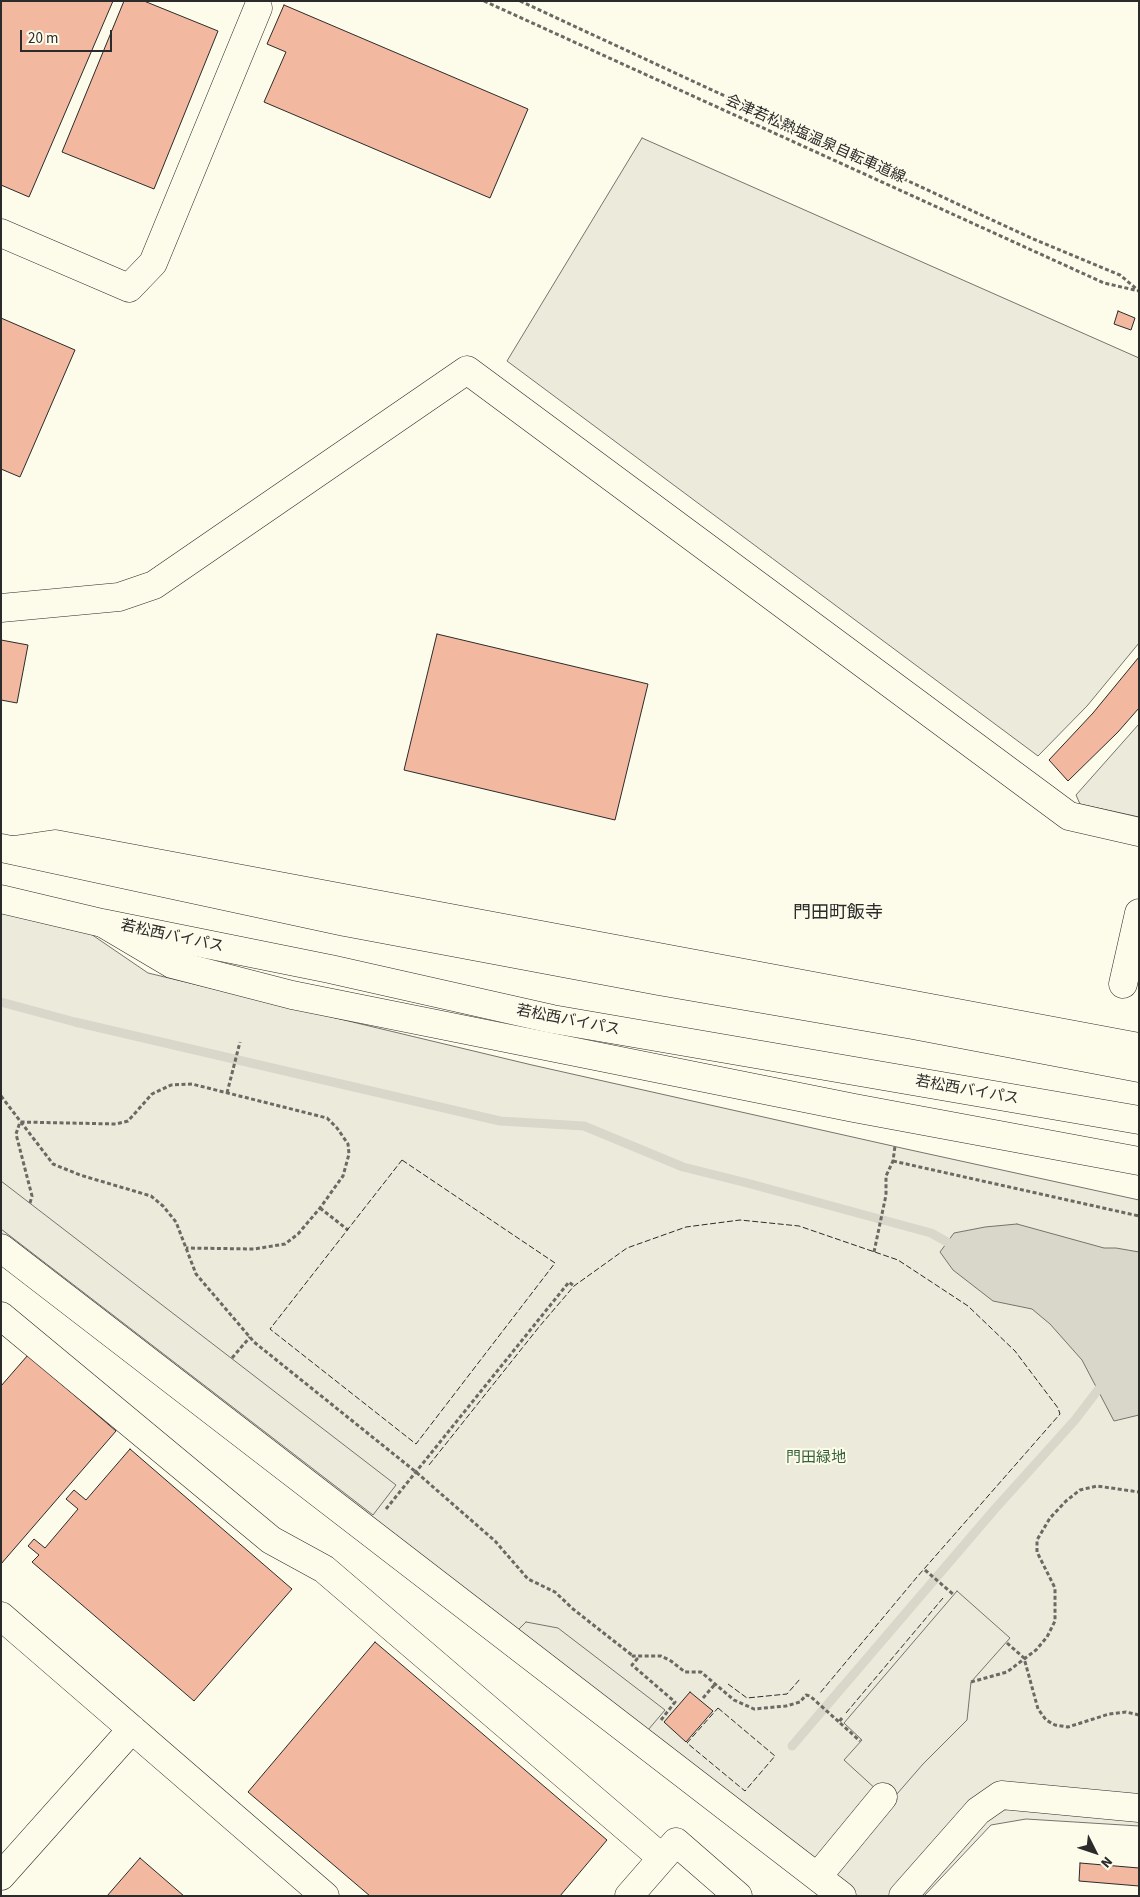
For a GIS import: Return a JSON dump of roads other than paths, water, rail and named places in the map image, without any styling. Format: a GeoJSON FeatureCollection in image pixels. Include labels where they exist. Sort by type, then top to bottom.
{"type":"FeatureCollection","features":[{"type":"Feature","properties":{"kind":"main road"},"geometry":{"type":"LineString","coordinates":[[1,233],[129,288],[153,263],[258,8]]}},
{"type":"Feature","properties":{"kind":"main road"},"geometry":{"type":"LineString","coordinates":[[1,608],[119,597],[154,585],[467,370],[1069,816],[1139,832]]}},
{"type":"Feature","properties":{"kind":"main road"},"geometry":{"type":"LineString","coordinates":[[7,849],[55,844],[1139,1047]]}},
{"type":"Feature","properties":{"kind":"main road"},"geometry":{"type":"LineString","coordinates":[[7,849],[345,922],[1139,1068]]}},
{"type":"Feature","properties":{"kind":"main road","name":"若松西バイパス"},"geometry":{"type":"LineString","coordinates":[[1,899],[102,923],[330,969],[552,1019],[1139,1120]]}},
{"type":"Feature","properties":{"kind":"main road"},"geometry":{"type":"LineString","coordinates":[[1123,984],[1139,913]]}},
{"type":"Feature","properties":{"kind":"main road"},"geometry":{"type":"LineString","coordinates":[[102,923],[172,964],[292,994],[854,1108],[1139,1161]]}},
{"type":"Feature","properties":{"kind":"main road"},"geometry":{"type":"LineString","coordinates":[[1,1248],[842,1896]]}},
{"type":"Feature","properties":{"kind":"main road"},"geometry":{"type":"LineString","coordinates":[[1,1316],[271,1540],[324,1569],[662,1858]]}},
{"type":"Feature","properties":{"kind":"main road"},"geometry":{"type":"LineString","coordinates":[[1,1616],[325,1896]]}},
{"type":"Feature","properties":{"kind":"main road"},"geometry":{"type":"LineString","coordinates":[[1,1876],[132,1729]]}},
{"type":"Feature","properties":{"kind":"main road"},"geometry":{"type":"LineString","coordinates":[[818,1876],[883,1796]]}},
{"type":"Feature","properties":{"kind":"main road"},"geometry":{"type":"LineString","coordinates":[[903,1896],[978,1810],[1001,1796],[1139,1808]]}},
{"type":"Feature","properties":{"kind":"main road"},"geometry":{"type":"LineString","coordinates":[[629,1896],[676,1842],[738,1896]]}},
{"type":"Feature","properties":{"kind":"waterway"},"geometry":{"type":"LineString","coordinates":[[1,1002],[75,1022],[500,1121],[584,1126],[683,1167],[931,1233],[956,1247]]}},
{"type":"Feature","properties":{"kind":"waterway"},"geometry":{"type":"LineString","coordinates":[[792,1746],[994,1510],[1075,1420],[1104,1382]]}},
{"type":"Feature","properties":{"kind":"district","name":"門田町飯寺"},"geometry":{"type":"Point","coordinates":[838,914]}},
{"type":"Feature","properties":{"kind":"park label","name":"門田緑地"},"geometry":{"type":"Point","coordinates":[816,1459]}}]}
